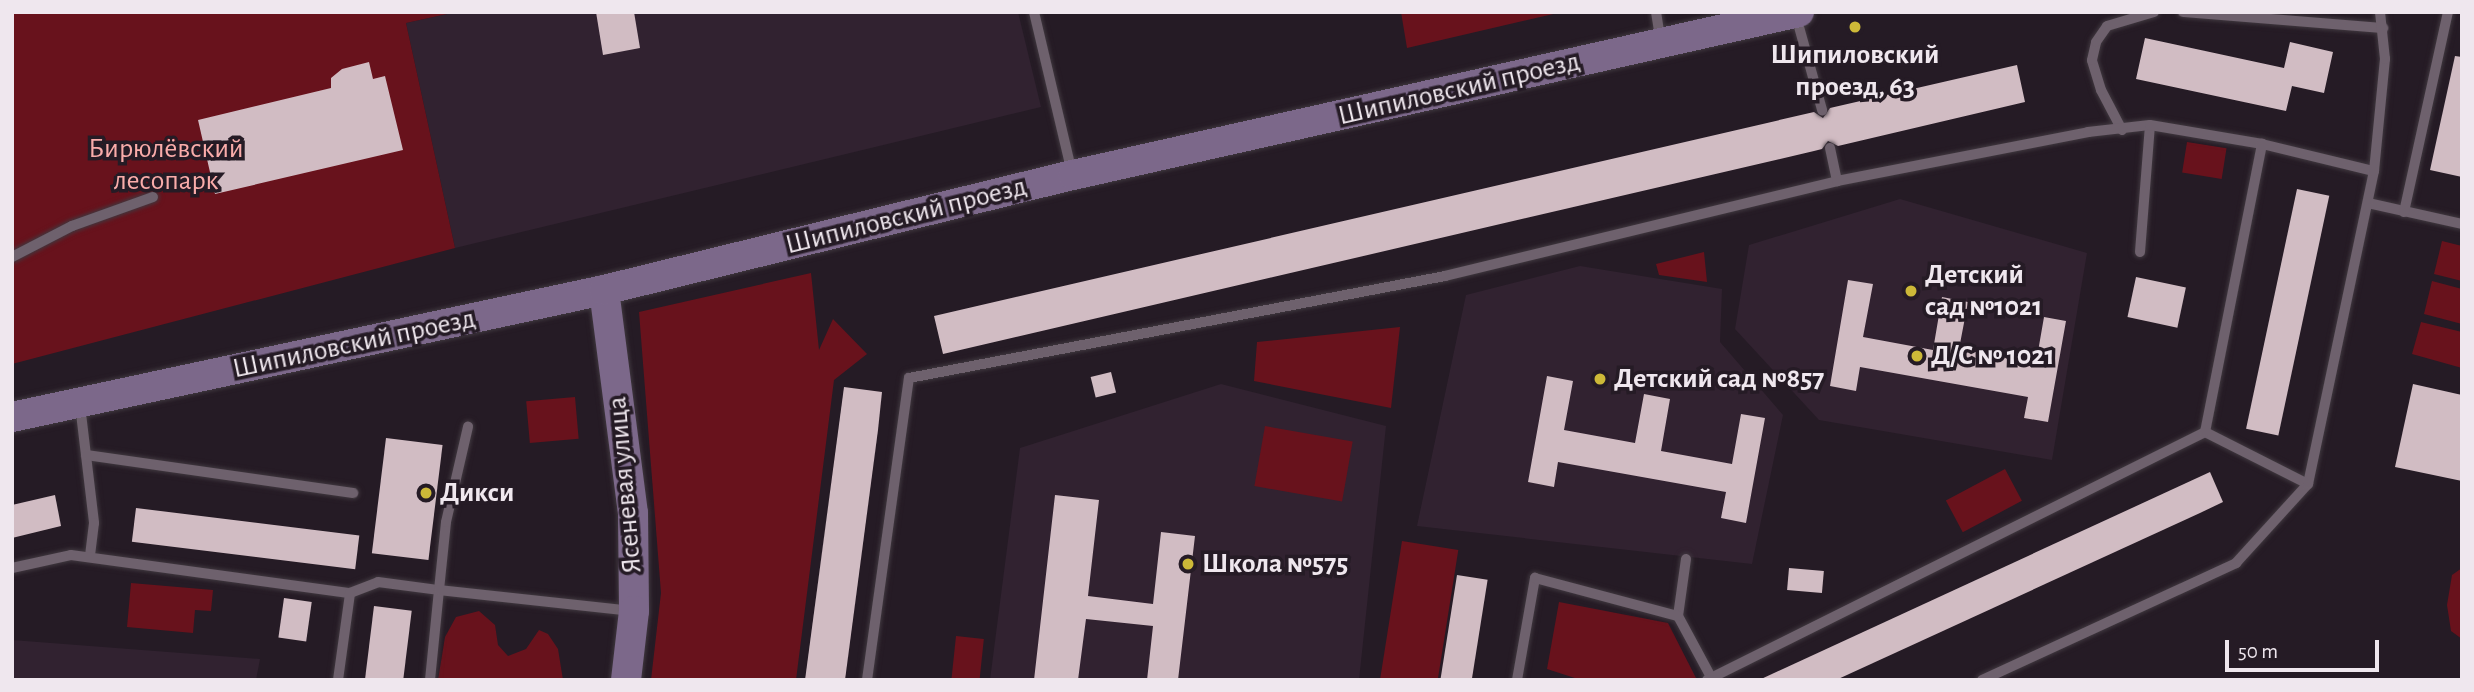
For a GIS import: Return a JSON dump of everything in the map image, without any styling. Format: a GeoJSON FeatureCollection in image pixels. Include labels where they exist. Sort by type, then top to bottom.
{"type":"FeatureCollection","features":[{"type":"Feature","properties":{"kind":"main road","name":"Шипиловский проезд"},"geometry":{"type":"LineString","coordinates":[[12,417],[604,290],[1073,175],[1797,13]]}},
{"type":"Feature","properties":{"kind":"main road","name":"Ясеневая улица"},"geometry":{"type":"LineString","coordinates":[[604,290],[633,513],[634,611],[626,680]]}},
{"type":"Feature","properties":{"kind":"lane"},"geometry":{"type":"LineString","coordinates":[[1034,12],[1073,175]]}},
{"type":"Feature","properties":{"kind":"lane"},"geometry":{"type":"LineString","coordinates":[[1656,12],[1661,44]]}},
{"type":"Feature","properties":{"kind":"lane"},"geometry":{"type":"LineString","coordinates":[[2122,130],[2101,90],[2092,60],[2096,42],[2106,26],[2154,12]]}},
{"type":"Feature","properties":{"kind":"lane"},"geometry":{"type":"LineString","coordinates":[[2183,12],[2383,28]]}},
{"type":"Feature","properties":{"kind":"lane"},"geometry":{"type":"LineString","coordinates":[[1982,680],[2236,563],[2308,484],[2374,171],[2385,59],[2380,12]]}},
{"type":"Feature","properties":{"kind":"lane"},"geometry":{"type":"LineString","coordinates":[[2404,212],[2448,12]]}},
{"type":"Feature","properties":{"kind":"lane"},"geometry":{"type":"LineString","coordinates":[[1797,13],[1822,110]]}},
{"type":"Feature","properties":{"kind":"lane"},"geometry":{"type":"LineString","coordinates":[[2140,252],[2150,125]]}},
{"type":"Feature","properties":{"kind":"lane"},"geometry":{"type":"LineString","coordinates":[[867,680],[909,379],[1445,276],[1837,181],[2088,132],[2150,125],[2262,144],[2374,171]]}},
{"type":"Feature","properties":{"kind":"lane"},"geometry":{"type":"LineString","coordinates":[[2205,432],[2262,144]]}},
{"type":"Feature","properties":{"kind":"lane"},"geometry":{"type":"LineString","coordinates":[[1830,148],[1837,181]]}},
{"type":"Feature","properties":{"kind":"lane"},"geometry":{"type":"LineString","coordinates":[[12,257],[72,226],[153,197]]}},
{"type":"Feature","properties":{"kind":"lane"},"geometry":{"type":"LineString","coordinates":[[2368,204],[2462,225]]}},
{"type":"Feature","properties":{"kind":"lane"},"geometry":{"type":"LineString","coordinates":[[79,402],[94,523],[90,557]]}},
{"type":"Feature","properties":{"kind":"lane"},"geometry":{"type":"LineString","coordinates":[[430,680],[446,522],[468,427]]}},
{"type":"Feature","properties":{"kind":"lane"},"geometry":{"type":"LineString","coordinates":[[2205,432],[2308,484]]}},
{"type":"Feature","properties":{"kind":"lane"},"geometry":{"type":"LineString","coordinates":[[1686,559],[1678,616],[1709,678],[2205,432]]}},
{"type":"Feature","properties":{"kind":"lane"},"geometry":{"type":"LineString","coordinates":[[86,455],[354,493]]}},
{"type":"Feature","properties":{"kind":"lane"},"geometry":{"type":"LineString","coordinates":[[12,568],[71,555],[350,593],[378,582],[634,611]]}},
{"type":"Feature","properties":{"kind":"lane"},"geometry":{"type":"LineString","coordinates":[[1517,680],[1535,578],[1678,616]]}},
{"type":"Feature","properties":{"kind":"lane"},"geometry":{"type":"LineString","coordinates":[[338,680],[350,593]]}},
{"type":"Feature","properties":{"kind":"shaded area"},"geometry":{"type":"Polygon","coordinates":[[[456,12],[1018,12],[1041,107],[455,248],[406,23],[456,12]]]}},
{"type":"Feature","properties":{"kind":"shaded area","name":"Детский сад №1021"},"geometry":{"type":"Polygon","coordinates":[[[1900,199],[2087,253],[2052,460],[1819,420],[1735,329],[1749,245],[1900,199]]]}},
{"type":"Feature","properties":{"kind":"shaded area","name":"Детский сад №857"},"geometry":{"type":"Polygon","coordinates":[[[1580,266],[1722,289],[1720,342],[1783,415],[1752,564],[1417,526],[1466,295],[1580,266]]]}},
{"type":"Feature","properties":{"kind":"shaded area","name":"Школа №575"},"geometry":{"type":"Polygon","coordinates":[[[1221,384],[1386,426],[1359,680],[990,680],[1020,448],[1221,384]]]}},
{"type":"Feature","properties":{"kind":"shaded area"},"geometry":{"type":"Polygon","coordinates":[[[12,640],[260,659],[256,680],[12,680],[12,640]]]}},
{"type":"Feature","properties":{"kind":"green space","name":"Бирюлёвский лесопарк"},"geometry":{"type":"Polygon","coordinates":[[[12,12],[456,12],[406,23],[455,248],[12,364],[12,12]]]}},
{"type":"Feature","properties":{"kind":"green space"},"geometry":{"type":"Polygon","coordinates":[[[1401,12],[1562,12],[1407,48],[1401,12]]]}},
{"type":"Feature","properties":{"kind":"green space"},"geometry":{"type":"Polygon","coordinates":[[[2187,142],[2227,148],[2222,179],[2182,173],[2187,142]]]}},
{"type":"Feature","properties":{"kind":"green space"},"geometry":{"type":"Polygon","coordinates":[[[2442,241],[2462,246],[2462,281],[2434,274],[2442,241]]]}},
{"type":"Feature","properties":{"kind":"green space"},"geometry":{"type":"Polygon","coordinates":[[[1704,252],[1707,282],[1659,275],[1656,264],[1704,252]]]}},
{"type":"Feature","properties":{"kind":"green space"},"geometry":{"type":"Polygon","coordinates":[[[811,273],[819,350],[833,319],[867,354],[834,380],[796,680],[651,680],[661,593],[639,312],[811,273]]]}},
{"type":"Feature","properties":{"kind":"green space"},"geometry":{"type":"Polygon","coordinates":[[[2432,281],[2462,289],[2462,324],[2424,314],[2432,281]]]}},
{"type":"Feature","properties":{"kind":"green space"},"geometry":{"type":"Polygon","coordinates":[[[2421,322],[2462,332],[2462,368],[2412,354],[2421,322]]]}},
{"type":"Feature","properties":{"kind":"green space"},"geometry":{"type":"Polygon","coordinates":[[[1400,327],[1391,408],[1254,381],[1257,342],[1400,327]]]}},
{"type":"Feature","properties":{"kind":"green space"},"geometry":{"type":"Polygon","coordinates":[[[575,397],[579,439],[530,443],[526,401],[575,397]]]}},
{"type":"Feature","properties":{"kind":"green space"},"geometry":{"type":"Polygon","coordinates":[[[1265,426],[1353,441],[1342,502],[1254,486],[1265,426]]]}},
{"type":"Feature","properties":{"kind":"green space"},"geometry":{"type":"Polygon","coordinates":[[[2005,469],[2022,501],[1963,532],[1946,500],[2005,469]]]}},
{"type":"Feature","properties":{"kind":"green space"},"geometry":{"type":"Polygon","coordinates":[[[1402,541],[1458,550],[1438,680],[1380,680],[1402,541]]]}},
{"type":"Feature","properties":{"kind":"green space"},"geometry":{"type":"Polygon","coordinates":[[[2462,568],[2462,639],[2451,631],[2447,605],[2452,575],[2462,568]]]}},
{"type":"Feature","properties":{"kind":"green space"},"geometry":{"type":"Polygon","coordinates":[[[131,583],[213,590],[211,611],[195,610],[193,633],[127,627],[131,583]]]}},
{"type":"Feature","properties":{"kind":"green space"},"geometry":{"type":"Polygon","coordinates":[[[1559,602],[1668,623],[1697,680],[1581,680],[1547,669],[1559,602]]]}},
{"type":"Feature","properties":{"kind":"green space"},"geometry":{"type":"Polygon","coordinates":[[[479,611],[495,625],[498,645],[508,656],[526,649],[539,630],[548,634],[558,649],[563,680],[438,680],[445,637],[456,617],[479,611]]]}},
{"type":"Feature","properties":{"kind":"green space"},"geometry":{"type":"Polygon","coordinates":[[[956,636],[984,639],[980,680],[951,680],[956,636]]]}},
{"type":"Feature","properties":{"kind":"building"},"geometry":{"type":"Polygon","coordinates":[[[596,12],[634,12],[640,48],[603,55],[596,12]]]}},
{"type":"Feature","properties":{"kind":"building"},"geometry":{"type":"Polygon","coordinates":[[[2145,38],[2284,68],[2290,42],[2333,52],[2324,93],[2292,86],[2286,111],[2136,79],[2145,38]]]}},
{"type":"Feature","properties":{"kind":"building"},"geometry":{"type":"Polygon","coordinates":[[[2455,56],[2462,57],[2462,177],[2430,170],[2455,56]]]}},
{"type":"Feature","properties":{"kind":"building"},"geometry":{"type":"Polygon","coordinates":[[[369,62],[373,79],[385,76],[403,150],[215,194],[198,120],[331,88],[331,78],[342,69],[369,62]]]}},
{"type":"Feature","properties":{"kind":"building"},"geometry":{"type":"Polygon","coordinates":[[[2017,65],[2025,102],[1838,146],[1828,141],[1822,149],[1814,151],[943,354],[934,316],[1814,112],[1823,118],[1830,108],[2017,65]]]}},
{"type":"Feature","properties":{"kind":"building"},"geometry":{"type":"Polygon","coordinates":[[[2297,189],[2329,196],[2278,436],[2246,429],[2297,189]]]}},
{"type":"Feature","properties":{"kind":"building"},"geometry":{"type":"Polygon","coordinates":[[[2136,277],[2186,288],[2177,328],[2127,317],[2136,277]]]}},
{"type":"Feature","properties":{"kind":"building","name":"Д/C № 1021"},"geometry":{"type":"Polygon","coordinates":[[[1848,280],[1873,284],[1863,337],[1933,350],[1942,297],[1968,302],[1959,349],[2036,363],[2044,317],[2066,321],[2048,422],[2024,418],[2028,397],[1860,367],[1856,391],[1830,386],[1848,280]]]}},
{"type":"Feature","properties":{"kind":"building"},"geometry":{"type":"Polygon","coordinates":[[[1111,372],[1116,392],[1096,397],[1091,377],[1111,372]]]}},
{"type":"Feature","properties":{"kind":"building"},"geometry":{"type":"Polygon","coordinates":[[[1547,376],[1573,381],[1564,430],[1635,443],[1644,394],[1670,399],[1661,451],[1732,464],[1741,414],[1765,418],[1746,523],[1721,518],[1726,492],[1558,462],[1554,487],[1528,482],[1547,376]]]}},
{"type":"Feature","properties":{"kind":"building"},"geometry":{"type":"Polygon","coordinates":[[[2413,384],[2462,395],[2462,481],[2395,467],[2413,384]]]}},
{"type":"Feature","properties":{"kind":"building"},"geometry":{"type":"Polygon","coordinates":[[[844,387],[882,392],[845,680],[805,680],[844,387]]]}},
{"type":"Feature","properties":{"kind":"building"},"geometry":{"type":"Polygon","coordinates":[[[386,438],[443,445],[428,560],[372,553],[386,438]]]}},
{"type":"Feature","properties":{"kind":"building"},"geometry":{"type":"Polygon","coordinates":[[[2210,472],[2223,502],[2200,513],[1836,680],[1759,680],[2210,472]]]}},
{"type":"Feature","properties":{"kind":"building"},"geometry":{"type":"Polygon","coordinates":[[[55,495],[61,526],[12,538],[12,505],[55,495]]]}},
{"type":"Feature","properties":{"kind":"building"},"geometry":{"type":"Polygon","coordinates":[[[1055,495],[1099,500],[1088,596],[1153,604],[1161,532],[1195,536],[1178,680],[1147,680],[1153,626],[1086,619],[1078,680],[1034,680],[1055,495]]]}},
{"type":"Feature","properties":{"kind":"building"},"geometry":{"type":"Polygon","coordinates":[[[136,508],[359,535],[355,569],[132,542],[136,508]]]}},
{"type":"Feature","properties":{"kind":"building"},"geometry":{"type":"Polygon","coordinates":[[[1789,568],[1824,571],[1822,593],[1787,590],[1789,568]]]}},
{"type":"Feature","properties":{"kind":"building"},"geometry":{"type":"Polygon","coordinates":[[[1457,575],[1488,580],[1472,680],[1440,680],[1457,575]]]}},
{"type":"Feature","properties":{"kind":"building"},"geometry":{"type":"Polygon","coordinates":[[[284,598],[312,602],[306,642],[278,638],[284,598]]]}},
{"type":"Feature","properties":{"kind":"building"},"geometry":{"type":"Polygon","coordinates":[[[374,606],[412,611],[403,680],[365,680],[374,606]]]}},
{"type":"Feature","properties":{"kind":"place","name":"Шипиловский проезд, 63"},"geometry":{"type":"Point","coordinates":[1855,27]}},
{"type":"Feature","properties":{"kind":"place","name":"Детский сад №1021"},"geometry":{"type":"Point","coordinates":[1911,291]}},
{"type":"Feature","properties":{"kind":"place","name":"Д/C № 1021"},"geometry":{"type":"Point","coordinates":[1917,356]}},
{"type":"Feature","properties":{"kind":"place","name":"Детский сад №857"},"geometry":{"type":"Point","coordinates":[1600,379]}},
{"type":"Feature","properties":{"kind":"place","name":"Дикси"},"geometry":{"type":"Point","coordinates":[426,493]}},
{"type":"Feature","properties":{"kind":"place","name":"Школа №575"},"geometry":{"type":"Point","coordinates":[1188,564]}}]}
